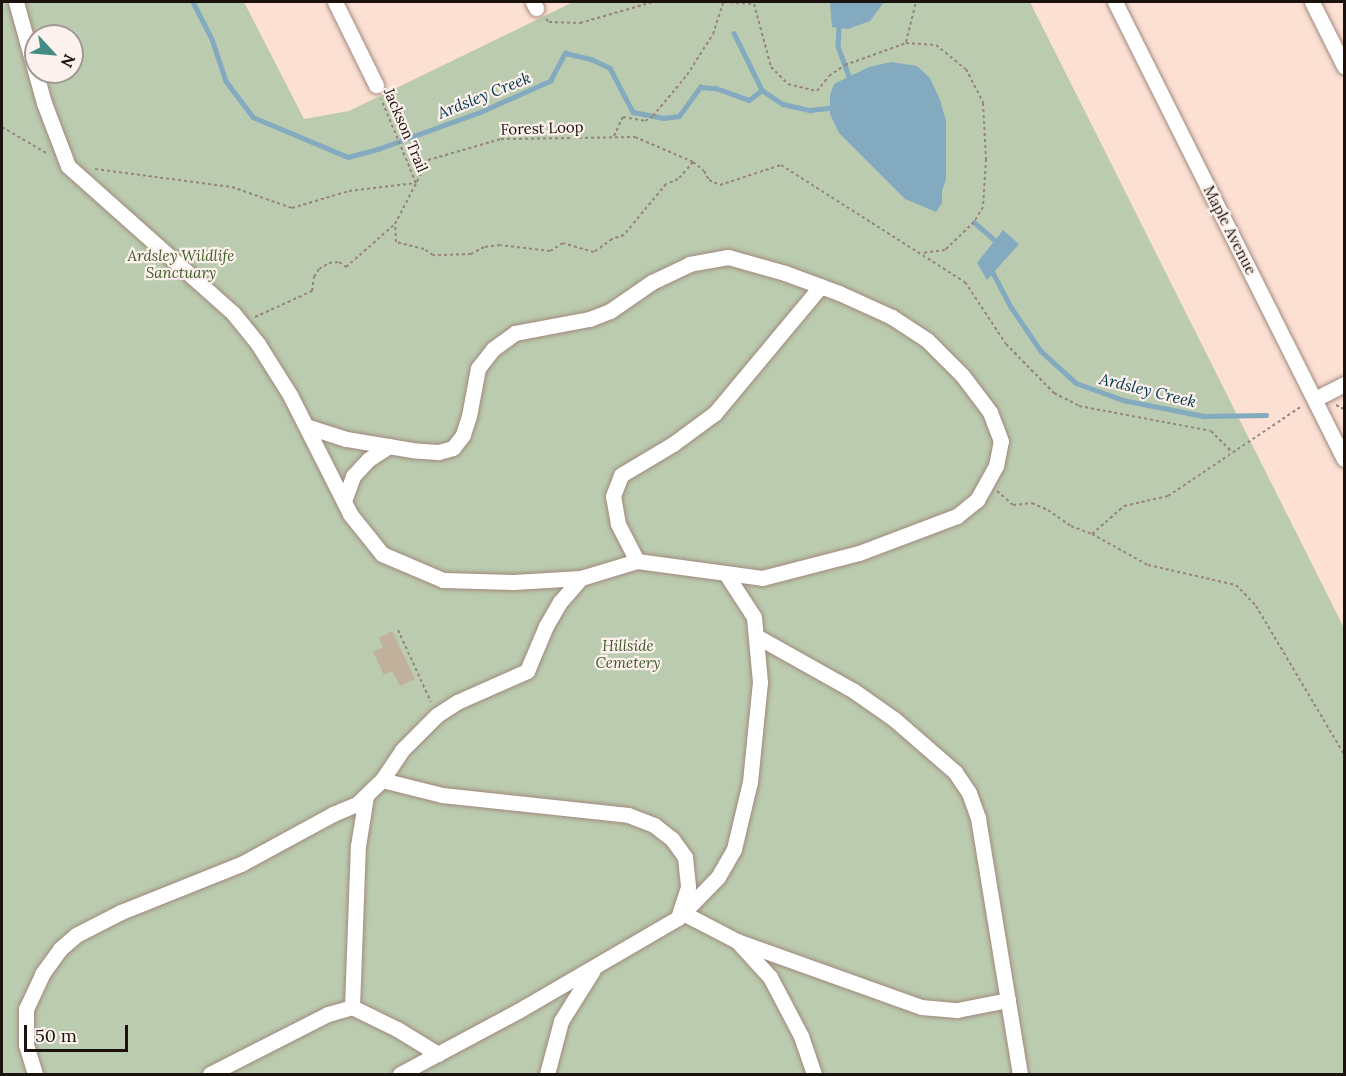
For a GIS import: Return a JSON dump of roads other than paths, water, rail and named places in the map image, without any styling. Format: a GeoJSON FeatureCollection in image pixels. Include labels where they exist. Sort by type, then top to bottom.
{"type":"FeatureCollection","features":[{"type":"Feature","properties":{"kind":"street"},"geometry":{"type":"LineString","coordinates":[[16,2],[44,103],[68,166],[233,313],[242,324],[258,344],[306,426],[350,514],[382,554],[442,580],[513,582],[581,578],[638,561],[762,578],[859,554],[957,516],[977,500],[996,466],[1001,441],[990,412],[962,375],[927,340],[892,317],[821,286],[728,257],[690,264],[652,282],[610,311],[547,328],[515,333],[493,349],[478,368],[470,416],[463,435],[453,448],[438,452],[389,446],[346,439],[306,426]]}},
{"type":"Feature","properties":{"kind":"street"},"geometry":{"type":"LineString","coordinates":[[334,2],[376,85]]}},
{"type":"Feature","properties":{"kind":"street","name":"Maple Avenue"},"geometry":{"type":"LineString","coordinates":[[1116,2],[1344,459]]}},
{"type":"Feature","properties":{"kind":"street"},"geometry":{"type":"LineString","coordinates":[[1312,2],[1344,66]]}},
{"type":"Feature","properties":{"kind":"street"},"geometry":{"type":"LineString","coordinates":[[638,561],[618,524],[613,496],[621,475],[673,444],[715,412],[821,286]]}},
{"type":"Feature","properties":{"kind":"street"},"geometry":{"type":"LineString","coordinates":[[1315,399],[1344,384]]}},
{"type":"Feature","properties":{"kind":"street"},"geometry":{"type":"LineString","coordinates":[[344,501],[353,476],[369,459],[389,446]]}},
{"type":"Feature","properties":{"kind":"street"},"geometry":{"type":"LineString","coordinates":[[400,1074],[594,967],[681,916],[718,877],[734,849],[750,782],[759,693],[754,616],[726,574]]}},
{"type":"Feature","properties":{"kind":"street"},"geometry":{"type":"LineString","coordinates":[[35,1074],[26,1045],[26,1009],[42,974],[60,949],[76,935],[121,912],[241,864],[333,814],[357,804],[382,780],[402,750],[437,715],[457,702],[527,671],[546,626],[560,602],[581,578]]}},
{"type":"Feature","properties":{"kind":"street"},"geometry":{"type":"LineString","coordinates":[[756,636],[854,691],[911,732],[955,772],[969,793],[978,818],[1020,1074]]}},
{"type":"Feature","properties":{"kind":"street"},"geometry":{"type":"LineString","coordinates":[[382,780],[442,795],[628,815],[654,825],[672,839],[685,857],[688,887],[681,916]]}},
{"type":"Feature","properties":{"kind":"street"},"geometry":{"type":"LineString","coordinates":[[352,1007],[358,846],[366,796]]}},
{"type":"Feature","properties":{"kind":"street"},"geometry":{"type":"LineString","coordinates":[[681,916],[737,941],[921,1007],[957,1010],[1008,1000]]}},
{"type":"Feature","properties":{"kind":"street"},"geometry":{"type":"LineString","coordinates":[[737,941],[770,977],[801,1036],[814,1074]]}},
{"type":"Feature","properties":{"kind":"street"},"geometry":{"type":"LineString","coordinates":[[547,1074],[561,1021],[594,967]]}},
{"type":"Feature","properties":{"kind":"street"},"geometry":{"type":"LineString","coordinates":[[210,1074],[328,1014],[352,1007],[397,1029],[438,1054]]}},
{"type":"Feature","properties":{"kind":"water"},"geometry":{"type":"Polygon","coordinates":[[[830,2],[884,2],[870,21],[848,29],[832,27],[830,2]]]}},
{"type":"Feature","properties":{"kind":"water"},"geometry":{"type":"Polygon","coordinates":[[[891,62],[917,66],[930,78],[940,100],[946,121],[946,179],[942,191],[942,203],[936,212],[905,199],[839,133],[830,114],[830,95],[834,84],[869,67],[891,62]]]}},
{"type":"Feature","properties":{"kind":"water"},"geometry":{"type":"Polygon","coordinates":[[[1003,230],[1019,244],[987,280],[977,263],[1003,230]]]}},
{"type":"Feature","properties":{"kind":"waterway","name":"Ardsley Creek"},"geometry":{"type":"LineString","coordinates":[[193,2],[212,39],[226,81],[253,117],[348,157],[378,149],[480,112],[550,81],[565,53],[591,59],[610,68],[633,112],[663,118],[679,116],[700,87],[716,88],[749,100],[762,90],[783,104],[810,110],[830,108]]}},
{"type":"Feature","properties":{"kind":"waterway"},"geometry":{"type":"LineString","coordinates":[[839,28],[838,46],[849,77]]}},
{"type":"Feature","properties":{"kind":"waterway"},"geometry":{"type":"LineString","coordinates":[[734,33],[762,90]]}},
{"type":"Feature","properties":{"kind":"waterway"},"geometry":{"type":"LineString","coordinates":[[974,222],[995,240]]}},
{"type":"Feature","properties":{"kind":"waterway","name":"Ardsley Creek"},"geometry":{"type":"LineString","coordinates":[[991,269],[1011,307],[1041,351],[1076,383],[1123,400],[1204,416],[1266,415]]}},
{"type":"Feature","properties":{"kind":"park label","name":"Ardsley Wildlife Sanctuary"},"geometry":{"type":"Point","coordinates":[181,264]}},
{"type":"Feature","properties":{"kind":"park label","name":"Hillside Cemetery"},"geometry":{"type":"Point","coordinates":[628,654]}}]}
